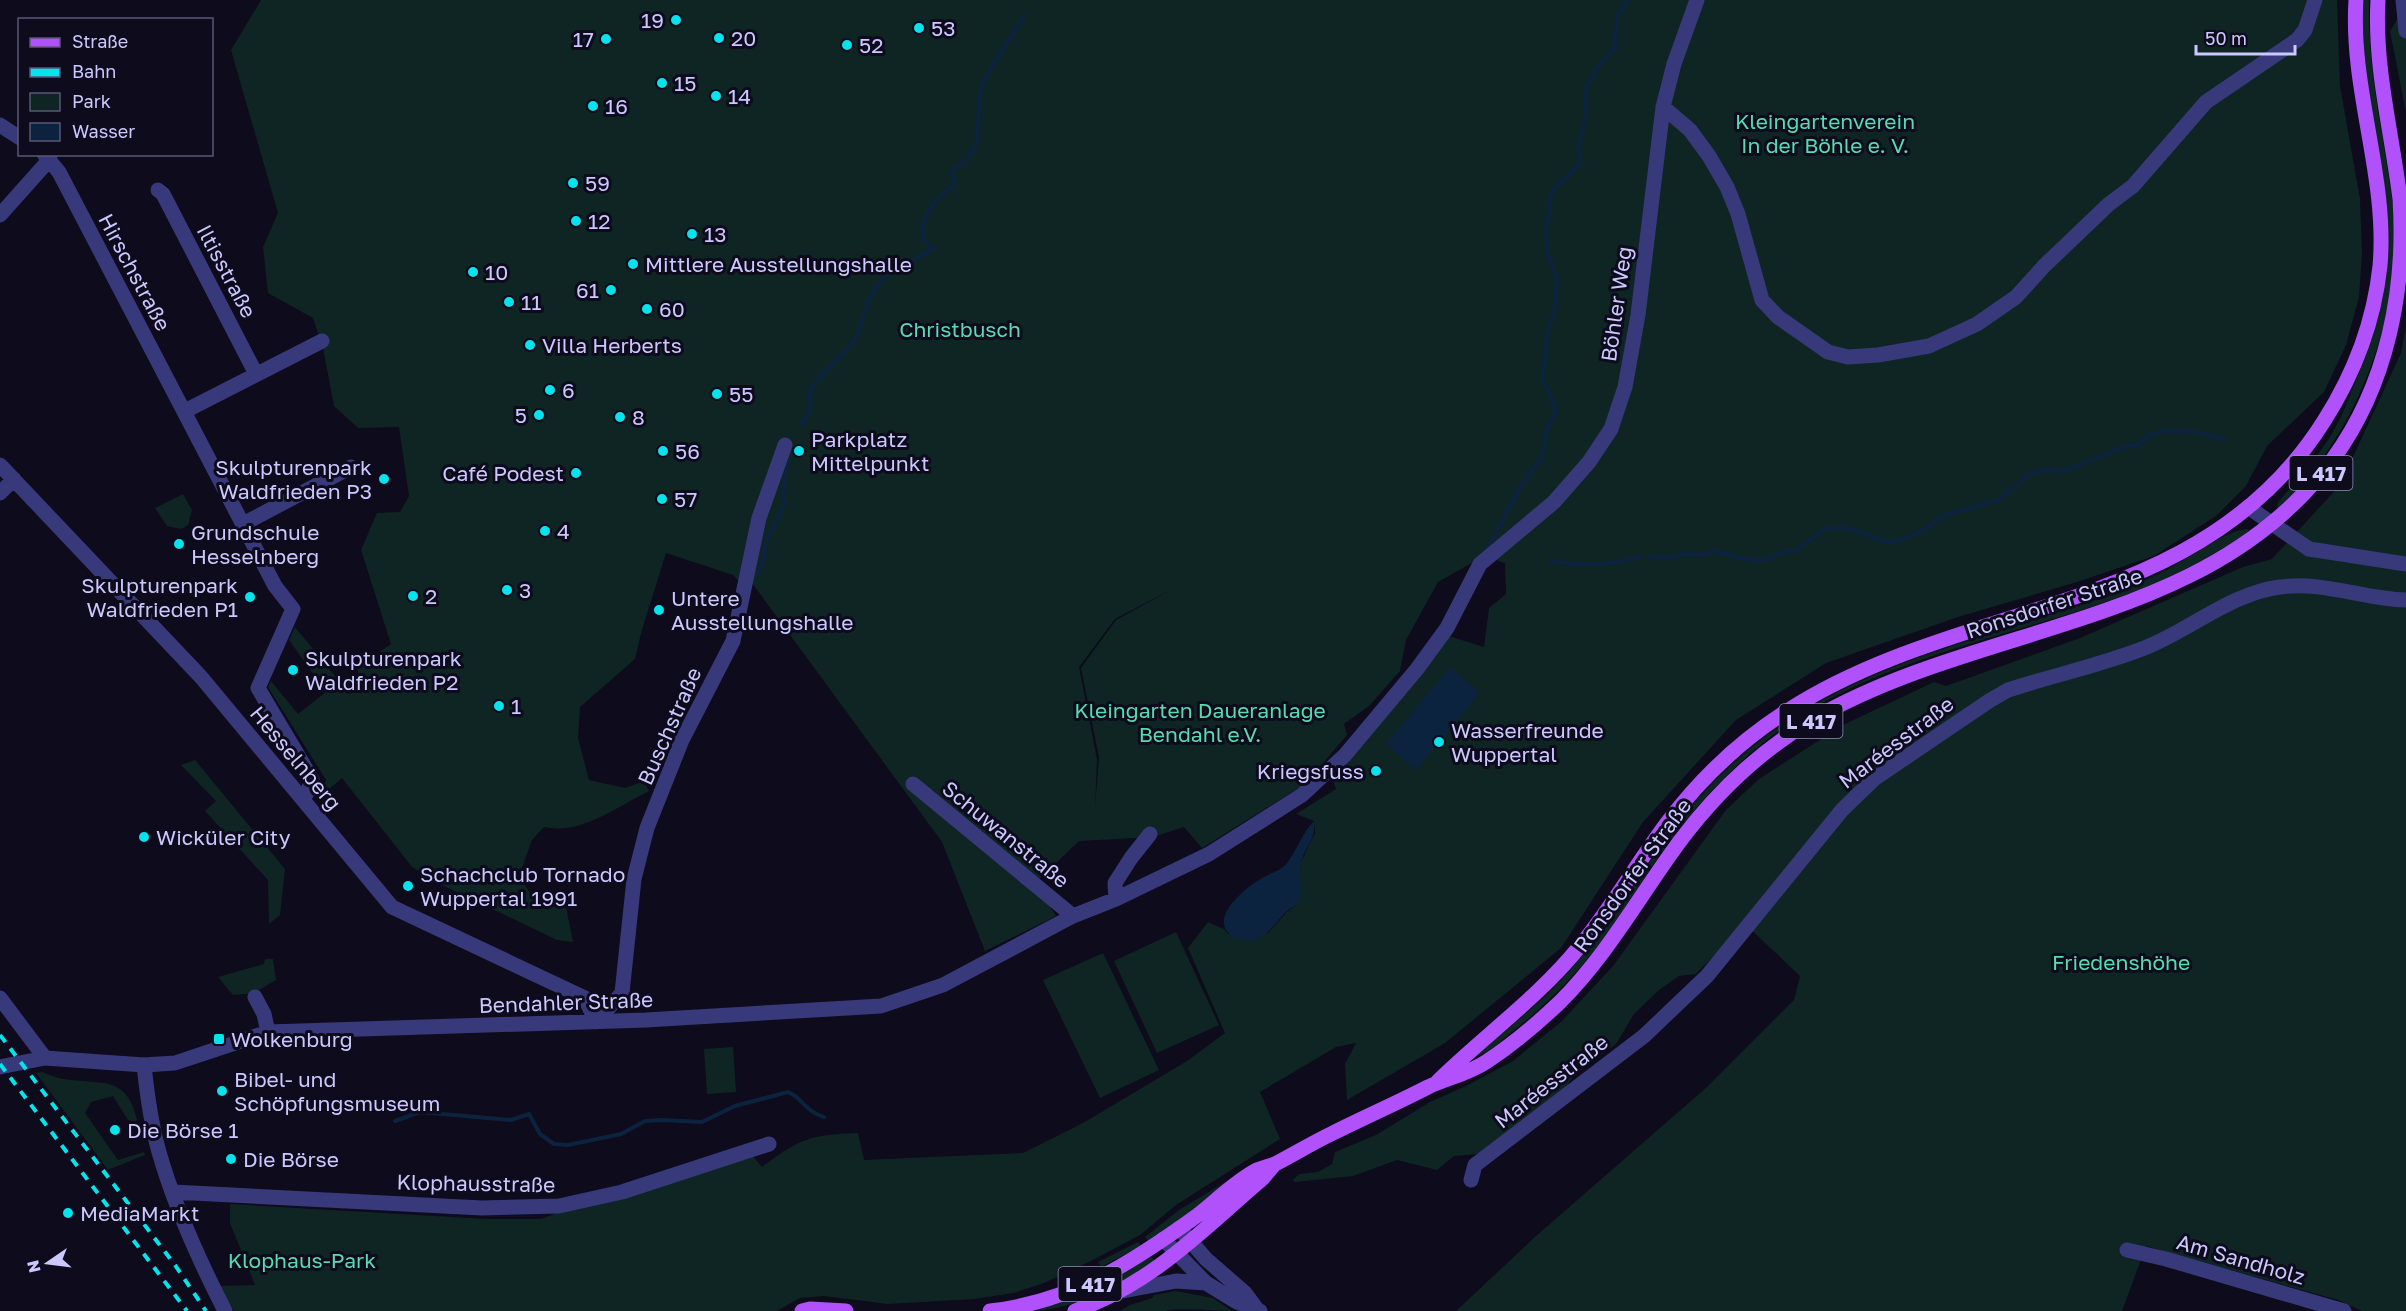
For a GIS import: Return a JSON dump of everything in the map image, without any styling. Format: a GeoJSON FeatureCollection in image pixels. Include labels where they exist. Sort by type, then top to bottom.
{"type":"FeatureCollection","features":[{"type":"Feature","properties":{"kind":"main road","name":"Ronsdorfer Straße"},"geometry":{"type":"LineString","coordinates":[[1435,1084],[1562,968],[1593,930],[1684,801],[1729,754],[1766,725],[1832,685],[1887,660],[1957,634],[2087,593],[2175,557],[2209,536],[2248,507],[2305,449],[2338,399],[2362,347],[2375,296],[2380,263],[2380,213],[2360,83],[2356,0]]}},
{"type":"Feature","properties":{"kind":"main road","name":"Ronsdorfer Straße"},"geometry":{"type":"LineString","coordinates":[[990,1311],[1049,1300],[1096,1281],[1179,1228],[1256,1171],[1275,1164],[1338,1130],[1435,1084],[1467,1073],[1486,1062],[1560,1002],[1615,937],[1682,840],[1712,802],[1741,772],[1792,733],[1844,703],[1903,676],[2117,607],[2167,588],[2213,564],[2271,525],[2292,506],[2325,468],[2361,413],[2381,366],[2398,303],[2403,228],[2380,64],[2378,0]]}},
{"type":"Feature","properties":{"kind":"main road","name":"Ronsdorfer Straße"},"geometry":{"type":"LineString","coordinates":[[1075,1311],[1123,1291],[1176,1254],[1263,1178],[1275,1164]]}},
{"type":"Feature","properties":{"kind":"main road"},"geometry":{"type":"LineString","coordinates":[[802,1311],[817,1308],[846,1311]]}},
{"type":"Feature","properties":{"kind":"street","name":"Böhler Weg"},"geometry":{"type":"LineString","coordinates":[[1480,564],[1554,502],[1589,462],[1611,429],[1625,387],[1638,315],[1663,107],[1674,64],[1697,0]]}},
{"type":"Feature","properties":{"kind":"street"},"geometry":{"type":"LineString","coordinates":[[1663,107],[1690,130],[1722,178],[1738,214],[1762,300],[1778,317],[1828,352],[1848,357],[1896,352],[1929,346],[1967,328],[2016,297],[2084,227],[2133,186],[2203,105],[2297,40],[2305,30],[2315,0]]}},
{"type":"Feature","properties":{"kind":"street"},"geometry":{"type":"LineString","coordinates":[[2403,0],[2406,31]]}},
{"type":"Feature","properties":{"kind":"street"},"geometry":{"type":"LineString","coordinates":[[0,125],[18,137]]}},
{"type":"Feature","properties":{"kind":"street"},"geometry":{"type":"LineString","coordinates":[[0,215],[47,157]]}},
{"type":"Feature","properties":{"kind":"street","name":"Hirschstraße"},"geometry":{"type":"LineString","coordinates":[[47,157],[59,172],[275,586],[292,609],[258,688],[312,778],[308,793],[302,797]]}},
{"type":"Feature","properties":{"kind":"street","name":"Iltisstraße"},"geometry":{"type":"LineString","coordinates":[[158,190],[163,194],[256,374]]}},
{"type":"Feature","properties":{"kind":"street"},"geometry":{"type":"LineString","coordinates":[[185,411],[322,341]]}},
{"type":"Feature","properties":{"kind":"street","name":"Buschstraße"},"geometry":{"type":"LineString","coordinates":[[596,1022],[622,993],[634,879],[647,828],[682,740],[733,641],[759,518],[785,445]]}},
{"type":"Feature","properties":{"kind":"street","name":"Hesselnberg"},"geometry":{"type":"LineString","coordinates":[[0,465],[201,676],[392,907],[585,998],[596,1022]]}},
{"type":"Feature","properties":{"kind":"street"},"geometry":{"type":"LineString","coordinates":[[243,524],[351,467]]}},
{"type":"Feature","properties":{"kind":"street"},"geometry":{"type":"LineString","coordinates":[[0,493],[14,479]]}},
{"type":"Feature","properties":{"kind":"street"},"geometry":{"type":"LineString","coordinates":[[2248,507],[2309,549],[2406,564]]}},
{"type":"Feature","properties":{"kind":"street","name":"Bendahler Straße"},"geometry":{"type":"LineString","coordinates":[[0,1067],[45,1058],[144,1065],[175,1063],[268,1032],[596,1022],[880,1006],[943,985],[1073,916],[1116,899],[1209,854],[1302,795],[1345,755],[1417,669],[1447,628],[1480,564]]}},
{"type":"Feature","properties":{"kind":"street","name":"Maréesstraße"},"geometry":{"type":"LineString","coordinates":[[1471,1180],[1475,1165],[1644,1036],[1707,976],[1842,810],[1874,779],[1989,701],[2008,690],[2146,647],[2246,596],[2277,587],[2327,586],[2394,600],[2406,600]]}},
{"type":"Feature","properties":{"kind":"street","name":"Schuwanstraße"},"geometry":{"type":"LineString","coordinates":[[913,784],[1073,916]]}},
{"type":"Feature","properties":{"kind":"street"},"geometry":{"type":"LineString","coordinates":[[1116,899],[1115,884],[1131,858],[1150,834]]}},
{"type":"Feature","properties":{"kind":"street"},"geometry":{"type":"LineString","coordinates":[[255,997],[264,1014],[268,1032]]}},
{"type":"Feature","properties":{"kind":"street"},"geometry":{"type":"LineString","coordinates":[[0,998],[45,1058]]}},
{"type":"Feature","properties":{"kind":"street"},"geometry":{"type":"LineString","coordinates":[[144,1065],[152,1123],[173,1192],[209,1280],[225,1311]]}},
{"type":"Feature","properties":{"kind":"street","name":"Klophausstraße"},"geometry":{"type":"LineString","coordinates":[[173,1192],[482,1208],[559,1206],[622,1192],[769,1144]]}},
{"type":"Feature","properties":{"kind":"street"},"geometry":{"type":"LineString","coordinates":[[1179,1228],[1206,1259],[1245,1293],[1258,1310]]}},
{"type":"Feature","properties":{"kind":"street"},"geometry":{"type":"LineString","coordinates":[[1163,1239],[1206,1284],[1237,1302],[1258,1310]]}},
{"type":"Feature","properties":{"kind":"street","name":"Am Sandholz"},"geometry":{"type":"LineString","coordinates":[[2127,1250],[2166,1259],[2344,1311]]}},
{"type":"Feature","properties":{"kind":"street"},"geometry":{"type":"LineString","coordinates":[[1123,1291],[1176,1281],[1206,1284]]}},
{"type":"Feature","properties":{"kind":"green space","name":"Christbusch"},"geometry":{"type":"Polygon","coordinates":[[[261,0],[2337,0],[2340,86],[2360,199],[2362,253],[2359,297],[2346,345],[2324,392],[2267,446],[2246,486],[2216,516],[2154,556],[2077,582],[1958,617],[1826,663],[1736,720],[1643,822],[1561,948],[1445,1043],[1347,1100],[1345,1064],[1356,1043],[1336,1047],[1260,1092],[1280,1139],[1176,1205],[1140,1235],[1087,1263],[1044,1283],[1014,1293],[974,1299],[888,1304],[824,1296],[800,1298],[777,1311],[234,1311],[218,1286],[255,1285],[230,1223],[230,1204],[486,1219],[541,1219],[752,1155],[762,1167],[797,1144],[816,1137],[858,1133],[864,1160],[1023,1153],[1083,1123],[1187,1061],[1225,1033],[1188,948],[1208,922],[1224,929],[1228,934],[1268,933],[1295,906],[1301,862],[1315,833],[1314,821],[1296,814],[1336,789],[1330,773],[1449,636],[1484,647],[1489,608],[1506,594],[1505,563],[1484,556],[1438,582],[1406,640],[1400,671],[1369,706],[1344,724],[1347,735],[1305,784],[1202,848],[1184,827],[1153,837],[1079,841],[1032,886],[1044,897],[1056,916],[985,951],[942,842],[752,583],[745,587],[733,575],[666,553],[635,659],[580,707],[578,738],[589,780],[625,788],[644,781],[649,791],[585,823],[572,827],[544,827],[532,840],[519,876],[531,895],[566,907],[573,942],[557,940],[444,886],[412,867],[342,778],[320,797],[326,780],[268,687],[271,681],[298,714],[326,692],[289,640],[295,627],[347,694],[361,690],[365,682],[359,676],[357,667],[391,644],[361,550],[377,513],[400,512],[409,496],[399,427],[358,428],[334,406],[323,348],[313,318],[268,293],[263,247],[278,213],[231,50],[261,0]],[[1174,588],[1115,619],[1079,667],[1097,760],[1095,808],[1099,757],[1081,668],[1116,620],[1174,588]]]}},
{"type":"Feature","properties":{"kind":"green space"},"geometry":{"type":"Polygon","coordinates":[[[2364,0],[2369,0],[2370,50],[2392,199],[2394,256],[2392,284],[2380,340],[2371,367],[2347,419],[2325,455],[2306,480],[2287,501],[2277,508],[2278,502],[2331,436],[2372,340],[2383,298],[2389,234],[2364,53],[2364,0]]]}},
{"type":"Feature","properties":{"kind":"green space"},"geometry":{"type":"Polygon","coordinates":[[[2406,5],[2406,113],[2390,31],[2406,5]]]}},
{"type":"Feature","properties":{"kind":"green space","name":"Friedenshöhe"},"geometry":{"type":"Polygon","coordinates":[[[2406,326],[2406,1311],[2362,1311],[2338,1300],[2146,1246],[2122,1311],[1456,1311],[1536,1236],[1707,1087],[1794,1000],[1800,976],[1745,924],[1696,974],[1679,976],[1659,990],[1634,1014],[1616,1044],[1571,1079],[1559,1099],[1477,1154],[1454,1156],[1437,1170],[1397,1160],[1353,1176],[1295,1182],[1293,1180],[1299,1174],[1318,1172],[1332,1164],[1335,1152],[1376,1135],[1430,1102],[1513,1061],[1561,1022],[1613,966],[1726,810],[1759,779],[1843,725],[1934,682],[1946,686],[2080,638],[2243,567],[2272,559],[2340,485],[2401,353],[2406,326]]]}},
{"type":"Feature","properties":{"kind":"green space"},"geometry":{"type":"Polygon","coordinates":[[[183,494],[192,510],[188,525],[181,529],[167,526],[155,508],[183,494]]]}},
{"type":"Feature","properties":{"kind":"green space"},"geometry":{"type":"Polygon","coordinates":[[[2249,529],[2247,534],[2220,550],[2136,591],[1887,673],[1839,694],[1794,720],[1752,752],[1699,805],[1662,853],[1600,943],[1570,979],[1524,1022],[1491,1049],[1477,1056],[1480,1050],[1529,1011],[1563,979],[1609,920],[1677,824],[1716,780],[1758,743],[1803,712],[1849,687],[1897,666],[2102,598],[2147,580],[2231,533],[2249,529]]]}},
{"type":"Feature","properties":{"kind":"green space"},"geometry":{"type":"Polygon","coordinates":[[[195,760],[285,869],[280,915],[269,924],[268,880],[205,811],[216,801],[181,765],[195,760]]]}},
{"type":"Feature","properties":{"kind":"green space"},"geometry":{"type":"Polygon","coordinates":[[[1176,932],[1219,1025],[1157,1053],[1114,961],[1176,932]]]}},
{"type":"Feature","properties":{"kind":"green space"},"geometry":{"type":"Polygon","coordinates":[[[1103,953],[1159,1070],[1100,1098],[1043,980],[1103,953]]]}},
{"type":"Feature","properties":{"kind":"green space"},"geometry":{"type":"Polygon","coordinates":[[[265,959],[273,959],[276,980],[254,993],[233,995],[218,977],[264,964],[265,959]]]}},
{"type":"Feature","properties":{"kind":"green space"},"geometry":{"type":"Polygon","coordinates":[[[733,1047],[736,1092],[707,1094],[704,1049],[733,1047]]]}},
{"type":"Feature","properties":{"kind":"green space"},"geometry":{"type":"Polygon","coordinates":[[[42,1072],[61,1079],[100,1082],[119,1088],[132,1105],[137,1120],[135,1122],[128,1120],[113,1096],[91,1102],[85,1113],[118,1160],[144,1152],[145,1155],[108,1170],[36,1073],[42,1072]]]}},
{"type":"Feature","properties":{"kind":"green space"},"geometry":{"type":"Polygon","coordinates":[[[1240,1173],[1149,1242],[1145,1237],[1179,1210],[1240,1173]]]}},
{"type":"Feature","properties":{"kind":"green space"},"geometry":{"type":"Polygon","coordinates":[[[1138,1242],[1141,1246],[1101,1267],[1098,1262],[1138,1242]]]}},
{"type":"Feature","properties":{"kind":"green space"},"geometry":{"type":"Polygon","coordinates":[[[1150,1255],[1155,1261],[1110,1288],[1062,1307],[1028,1311],[1150,1255]]]}},
{"type":"Feature","properties":{"kind":"green space"},"geometry":{"type":"Polygon","coordinates":[[[1176,1291],[1213,1298],[1232,1311],[1187,1309],[1120,1311],[1152,1298],[1154,1295],[1176,1291]]]}},
{"type":"Feature","properties":{"kind":"water"},"geometry":{"type":"Polygon","coordinates":[[[1450,667],[1480,693],[1416,770],[1386,744],[1450,667]]]}},
{"type":"Feature","properties":{"kind":"water"},"geometry":{"type":"Polygon","coordinates":[[[1314,821],[1312,839],[1301,863],[1299,902],[1260,938],[1246,941],[1230,935],[1224,923],[1227,910],[1232,903],[1252,885],[1285,865],[1314,821]]]}},
{"type":"Feature","properties":{"kind":"waterway"},"geometry":{"type":"LineString","coordinates":[[1488,547],[1522,484],[1543,456],[1546,431],[1555,413],[1555,407],[1543,380],[1547,334],[1555,306],[1557,279],[1547,253],[1546,223],[1550,215],[1549,204],[1553,190],[1580,164],[1578,148],[1585,120],[1587,87],[1598,66],[1615,48],[1617,17],[1628,0]]}},
{"type":"Feature","properties":{"kind":"waterway"},"geometry":{"type":"LineString","coordinates":[[802,425],[810,410],[811,401],[808,397],[812,387],[854,340],[871,295],[878,285],[897,263],[914,260],[933,249],[926,241],[923,224],[932,206],[954,186],[952,170],[964,162],[976,146],[981,86],[1024,15]]}},
{"type":"Feature","properties":{"kind":"waterway"},"geometry":{"type":"LineString","coordinates":[[1650,557],[1700,555],[1713,551],[1750,560],[1766,560],[1780,553],[1797,550],[1826,528],[1848,528],[1886,542],[1900,540],[1920,532],[1945,515],[1998,500],[2012,488],[2020,485],[2023,477],[2043,470],[2065,471],[2111,452],[2140,444],[2149,434],[2155,435],[2160,431],[2197,432],[2226,440]]}},
{"type":"Feature","properties":{"kind":"waterway"},"geometry":{"type":"LineString","coordinates":[[758,574],[765,556],[764,550],[768,538],[785,503],[783,495],[788,461]]}},
{"type":"Feature","properties":{"kind":"waterway"},"geometry":{"type":"LineString","coordinates":[[1550,560],[1573,564],[1595,564],[1641,557]]}},
{"type":"Feature","properties":{"kind":"waterway"},"geometry":{"type":"LineString","coordinates":[[395,1121],[420,1112],[511,1120],[529,1114],[540,1134],[554,1144],[568,1145],[621,1134],[645,1121],[702,1122],[735,1106],[788,1092],[797,1097],[812,1112],[824,1117]]}},
{"type":"Feature","properties":{"kind":"railway"},"geometry":{"type":"LineString","coordinates":[[0,1035],[175,1265],[206,1311]]}},
{"type":"Feature","properties":{"kind":"railway"},"geometry":{"type":"LineString","coordinates":[[0,1064],[187,1311]]}},
{"type":"Feature","properties":{"kind":"place","name":"19"},"geometry":{"type":"Point","coordinates":[676,20]}},
{"type":"Feature","properties":{"kind":"place","name":"53"},"geometry":{"type":"Point","coordinates":[919,28]}},
{"type":"Feature","properties":{"kind":"place","name":"20"},"geometry":{"type":"Point","coordinates":[719,38]}},
{"type":"Feature","properties":{"kind":"place","name":"17"},"geometry":{"type":"Point","coordinates":[606,39]}},
{"type":"Feature","properties":{"kind":"place","name":"52"},"geometry":{"type":"Point","coordinates":[847,45]}},
{"type":"Feature","properties":{"kind":"place","name":"15"},"geometry":{"type":"Point","coordinates":[662,83]}},
{"type":"Feature","properties":{"kind":"place","name":"14"},"geometry":{"type":"Point","coordinates":[716,96]}},
{"type":"Feature","properties":{"kind":"place","name":"16"},"geometry":{"type":"Point","coordinates":[593,106]}},
{"type":"Feature","properties":{"kind":"place","name":"59"},"geometry":{"type":"Point","coordinates":[573,183]}},
{"type":"Feature","properties":{"kind":"place","name":"12"},"geometry":{"type":"Point","coordinates":[576,221]}},
{"type":"Feature","properties":{"kind":"place","name":"13"},"geometry":{"type":"Point","coordinates":[692,234]}},
{"type":"Feature","properties":{"kind":"place","name":"Mittlere Ausstellungshalle"},"geometry":{"type":"Point","coordinates":[633,264]}},
{"type":"Feature","properties":{"kind":"place","name":"10"},"geometry":{"type":"Point","coordinates":[473,272]}},
{"type":"Feature","properties":{"kind":"place","name":"61"},"geometry":{"type":"Point","coordinates":[611,290]}},
{"type":"Feature","properties":{"kind":"place","name":"11"},"geometry":{"type":"Point","coordinates":[509,302]}},
{"type":"Feature","properties":{"kind":"place","name":"60"},"geometry":{"type":"Point","coordinates":[647,309]}},
{"type":"Feature","properties":{"kind":"place","name":"Villa Herberts"},"geometry":{"type":"Point","coordinates":[530,345]}},
{"type":"Feature","properties":{"kind":"place","name":"6"},"geometry":{"type":"Point","coordinates":[550,390]}},
{"type":"Feature","properties":{"kind":"place","name":"55"},"geometry":{"type":"Point","coordinates":[717,394]}},
{"type":"Feature","properties":{"kind":"place","name":"5"},"geometry":{"type":"Point","coordinates":[539,415]}},
{"type":"Feature","properties":{"kind":"place","name":"8"},"geometry":{"type":"Point","coordinates":[620,417]}},
{"type":"Feature","properties":{"kind":"place","name":"56"},"geometry":{"type":"Point","coordinates":[663,451]}},
{"type":"Feature","properties":{"kind":"place","name":"Parkplatz Mittelpunkt"},"geometry":{"type":"Point","coordinates":[799,451]}},
{"type":"Feature","properties":{"kind":"place","name":"Café Podest"},"geometry":{"type":"Point","coordinates":[576,473]}},
{"type":"Feature","properties":{"kind":"place","name":"Skulpturenpark Waldfrieden P3"},"geometry":{"type":"Point","coordinates":[384,479]}},
{"type":"Feature","properties":{"kind":"place","name":"57"},"geometry":{"type":"Point","coordinates":[662,499]}},
{"type":"Feature","properties":{"kind":"place","name":"4"},"geometry":{"type":"Point","coordinates":[545,531]}},
{"type":"Feature","properties":{"kind":"place","name":"Grundschule Hesselnberg"},"geometry":{"type":"Point","coordinates":[179,544]}},
{"type":"Feature","properties":{"kind":"place","name":"3"},"geometry":{"type":"Point","coordinates":[507,590]}},
{"type":"Feature","properties":{"kind":"place","name":"2"},"geometry":{"type":"Point","coordinates":[413,596]}},
{"type":"Feature","properties":{"kind":"place","name":"Skulpturenpark Waldfrieden P1"},"geometry":{"type":"Point","coordinates":[250,597]}},
{"type":"Feature","properties":{"kind":"place","name":"Untere Ausstellungshalle"},"geometry":{"type":"Point","coordinates":[659,610]}},
{"type":"Feature","properties":{"kind":"place","name":"Skulpturenpark Waldfrieden P2"},"geometry":{"type":"Point","coordinates":[293,670]}},
{"type":"Feature","properties":{"kind":"place","name":"1"},"geometry":{"type":"Point","coordinates":[499,706]}},
{"type":"Feature","properties":{"kind":"place","name":"Wasserfreunde Wuppertal"},"geometry":{"type":"Point","coordinates":[1439,742]}},
{"type":"Feature","properties":{"kind":"place","name":"Kriegsfuss"},"geometry":{"type":"Point","coordinates":[1376,771]}},
{"type":"Feature","properties":{"kind":"place","name":"Wicküler City"},"geometry":{"type":"Point","coordinates":[144,837]}},
{"type":"Feature","properties":{"kind":"place","name":"Schachclub Tornado Wuppertal 1991"},"geometry":{"type":"Point","coordinates":[408,886]}},
{"type":"Feature","properties":{"kind":"place","name":"Wolkenburg"},"geometry":{"type":"Point","coordinates":[219,1039]}},
{"type":"Feature","properties":{"kind":"place","name":"Bibel- und Schöpfungsmuseum"},"geometry":{"type":"Point","coordinates":[222,1091]}},
{"type":"Feature","properties":{"kind":"place","name":"Die Börse 1"},"geometry":{"type":"Point","coordinates":[115,1130]}},
{"type":"Feature","properties":{"kind":"place","name":"Die Börse"},"geometry":{"type":"Point","coordinates":[231,1159]}},
{"type":"Feature","properties":{"kind":"place","name":"MediaMarkt"},"geometry":{"type":"Point","coordinates":[68,1213]}},
{"type":"Feature","properties":{"kind":"park label","name":"Kleingartenverein In der Böhle e. V."},"geometry":{"type":"Point","coordinates":[1825,133]}},
{"type":"Feature","properties":{"kind":"park label","name":"Kleingarten Daueranlage Bendahl e.V."},"geometry":{"type":"Point","coordinates":[1200,722]}},
{"type":"Feature","properties":{"kind":"park label","name":"Klophaus-Park"},"geometry":{"type":"Point","coordinates":[302,1260]}}]}
